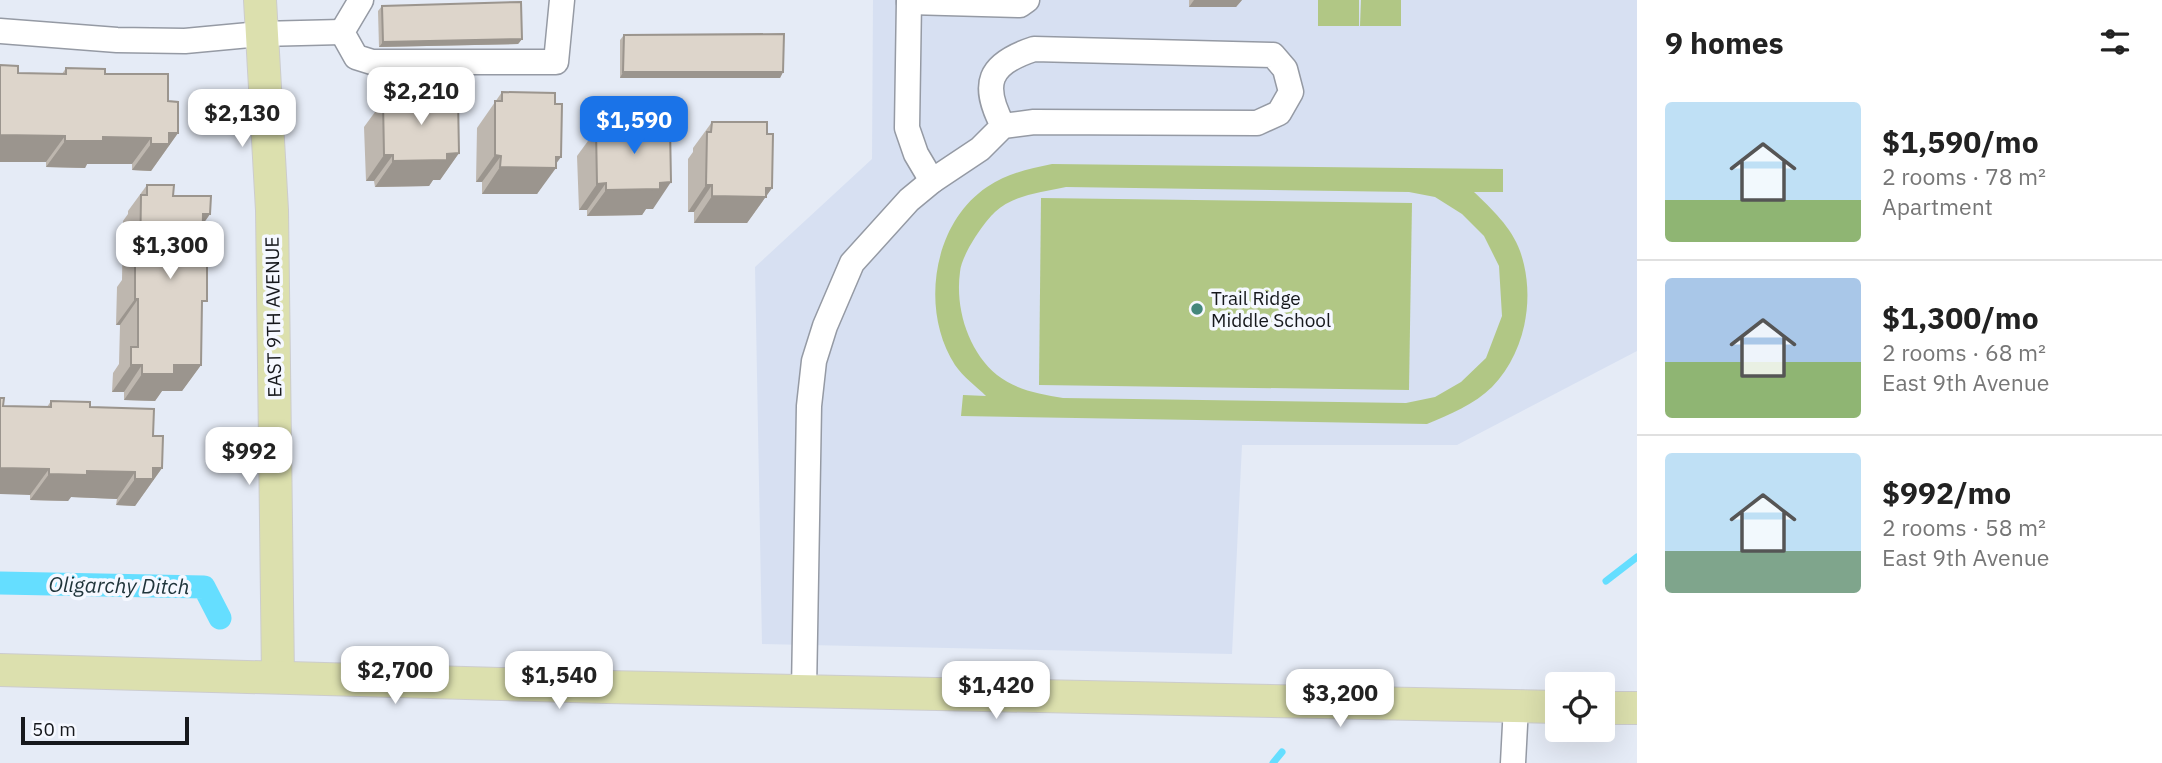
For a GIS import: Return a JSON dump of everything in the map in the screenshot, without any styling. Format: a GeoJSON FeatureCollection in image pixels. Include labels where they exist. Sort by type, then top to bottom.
{"type":"FeatureCollection","features":[{"type":"Feature","properties":{"kind":"main road","name":"EAST 9TH AVENUE"},"geometry":{"type":"LineString","coordinates":[[260,0],[272,210],[278,677]]}},
{"type":"Feature","properties":{"kind":"main road"},"geometry":{"type":"LineString","coordinates":[[0,670],[804,691],[1545,706]]}},
{"type":"Feature","properties":{"kind":"main road"},"geometry":{"type":"LineString","coordinates":[[1615,708],[1637,708]]}},
{"type":"Feature","properties":{"kind":"street"},"geometry":{"type":"LineString","coordinates":[[342,32],[361,0]]}},
{"type":"Feature","properties":{"kind":"street"},"geometry":{"type":"LineString","coordinates":[[342,32],[356,57],[367,62],[556,62],[562,0]]}},
{"type":"Feature","properties":{"kind":"street"},"geometry":{"type":"LineString","coordinates":[[932,181],[916,154],[907,128],[909,1],[1020,5],[1027,0]]}},
{"type":"Feature","properties":{"kind":"street"},"geometry":{"type":"LineString","coordinates":[[0,31],[117,40],[185,41],[260,34],[342,32]]}},
{"type":"Feature","properties":{"kind":"street"},"geometry":{"type":"LineString","coordinates":[[804,691],[809,406],[814,361],[825,326],[852,263],[909,200],[980,149],[1003,126],[1034,122],[1257,122],[1279,113],[1291,92],[1285,69],[1273,55],[1034,49],[1012,56],[998,66],[992,86],[992,105],[1003,126]]}},
{"type":"Feature","properties":{"kind":"street"},"geometry":{"type":"LineString","coordinates":[[1513,763],[1516,706]]}},
{"type":"Feature","properties":{"kind":"shaded area","name":"Trail Ridge Middle School"},"geometry":{"type":"Polygon","coordinates":[[[873,0],[1637,0],[1637,351],[1457,445],[1242,445],[1232,654],[762,644],[755,267],[872,159],[873,0]]]}},
{"type":"Feature","properties":{"kind":"green space"},"geometry":{"type":"Polygon","coordinates":[[[1318,0],[1359,0],[1359,26],[1318,26],[1318,0]]]}},
{"type":"Feature","properties":{"kind":"green space"},"geometry":{"type":"Polygon","coordinates":[[[1361,0],[1401,0],[1401,26],[1360,26],[1361,0]]]}},
{"type":"Feature","properties":{"kind":"green space"},"geometry":{"type":"Polygon","coordinates":[[[1052,164],[1503,169],[1503,192],[1474,192],[1506,226],[1520,251],[1525,268],[1527,305],[1520,340],[1504,373],[1492,387],[1478,399],[1427,424],[961,416],[963,395],[986,396],[955,365],[937,320],[937,270],[943,245],[968,203],[987,187],[1011,175],[1052,164]],[[1066,187],[1028,195],[1002,206],[995,212],[964,257],[959,286],[966,328],[978,354],[997,375],[1020,388],[1063,398],[1406,403],[1435,397],[1461,382],[1486,358],[1502,316],[1499,266],[1484,236],[1462,214],[1435,197],[1409,192],[1066,187]]]}},
{"type":"Feature","properties":{"kind":"green space"},"geometry":{"type":"Polygon","coordinates":[[[1041,198],[1412,203],[1409,390],[1039,385],[1041,198]]]}},
{"type":"Feature","properties":{"kind":"building"},"geometry":{"type":"Polygon","coordinates":[[[521,2],[522,39],[383,42],[382,6],[521,2]]]}},
{"type":"Feature","properties":{"kind":"building"},"geometry":{"type":"Polygon","coordinates":[[[784,34],[783,72],[623,72],[624,35],[784,34]]]}},
{"type":"Feature","properties":{"kind":"building"},"geometry":{"type":"Polygon","coordinates":[[[0,65],[18,66],[18,73],[66,74],[66,68],[105,69],[105,74],[168,74],[168,101],[178,102],[178,133],[169,133],[169,144],[151,144],[151,138],[103,137],[103,141],[65,141],[65,136],[0,135],[0,65]]]}},
{"type":"Feature","properties":{"kind":"building"},"geometry":{"type":"Polygon","coordinates":[[[502,92],[555,93],[555,104],[562,104],[561,157],[556,157],[556,168],[500,167],[501,156],[495,155],[495,101],[502,101],[502,92]]]}},
{"type":"Feature","properties":{"kind":"building"},"geometry":{"type":"Polygon","coordinates":[[[446,93],[446,98],[458,98],[459,153],[447,154],[447,160],[393,161],[393,155],[384,155],[383,101],[394,101],[394,94],[446,93]]]}},
{"type":"Feature","properties":{"kind":"building"},"geometry":{"type":"Polygon","coordinates":[[[659,122],[660,127],[670,127],[671,182],[660,183],[660,189],[606,190],[606,183],[597,184],[596,130],[607,130],[607,123],[659,122]]]}},
{"type":"Feature","properties":{"kind":"building"},"geometry":{"type":"Polygon","coordinates":[[[712,122],[767,122],[767,134],[773,134],[772,188],[766,188],[766,197],[712,196],[712,185],[706,185],[707,132],[711,132],[712,122]]]}},
{"type":"Feature","properties":{"kind":"building"},"geometry":{"type":"Polygon","coordinates":[[[147,185],[174,185],[173,196],[211,196],[210,214],[203,214],[202,262],[207,262],[207,301],[202,301],[201,365],[174,365],[174,374],[142,374],[142,365],[131,365],[131,347],[138,347],[135,261],[140,261],[141,195],[147,195],[147,185]]]}},
{"type":"Feature","properties":{"kind":"building"},"geometry":{"type":"Polygon","coordinates":[[[0,398],[4,398],[3,406],[51,407],[51,401],[90,402],[90,407],[154,409],[153,436],[163,436],[162,468],[153,468],[153,479],[135,479],[135,472],[87,471],[87,475],[49,474],[49,469],[0,468],[0,398]]]}},
{"type":"Feature","properties":{"kind":"waterway"},"geometry":{"type":"LineString","coordinates":[[1606,581],[1637,557]]}},
{"type":"Feature","properties":{"kind":"waterway","name":"Oligarchy Ditch"},"geometry":{"type":"LineString","coordinates":[[0,583],[204,587],[220,618]]}},
{"type":"Feature","properties":{"kind":"waterway"},"geometry":{"type":"LineString","coordinates":[[1273,763],[1282,752]]}},
{"type":"Feature","properties":{"kind":"place","name":"Trail Ridge Middle School"},"geometry":{"type":"Point","coordinates":[1197,309]}}]}
